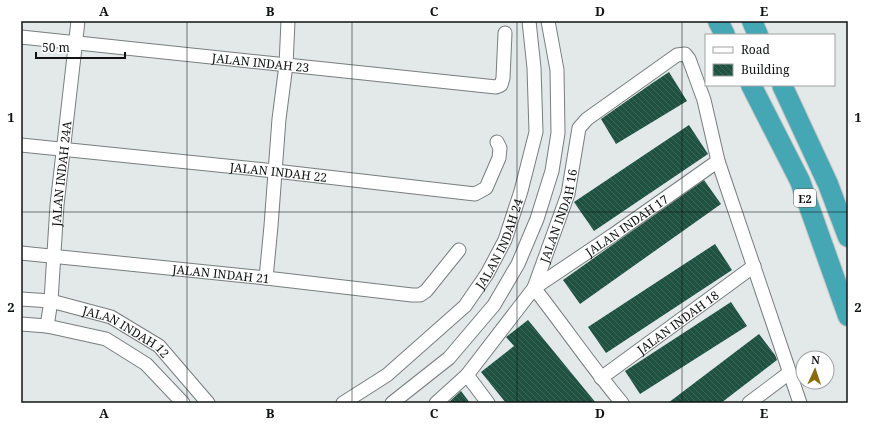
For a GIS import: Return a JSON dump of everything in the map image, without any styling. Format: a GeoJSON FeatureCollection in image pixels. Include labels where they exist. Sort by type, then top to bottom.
{"type":"FeatureCollection","features":[{"type":"Feature","properties":{"kind":"highway"},"geometry":{"type":"LineString","coordinates":[[718,21],[724,34]]}},
{"type":"Feature","properties":{"kind":"highway"},"geometry":{"type":"LineString","coordinates":[[752,21],[758,34]]}},
{"type":"Feature","properties":{"kind":"highway","name":"E2"},"geometry":{"type":"LineString","coordinates":[[752,86],[800,181],[848,316]]}},
{"type":"Feature","properties":{"kind":"highway","name":"E2"},"geometry":{"type":"LineString","coordinates":[[782,86],[828,184],[848,237]]}},
{"type":"Feature","properties":{"kind":"street","name":"JALAN INDAH 24A"},"geometry":{"type":"LineString","coordinates":[[47,326],[51,301],[53,256],[63,149],[78,21]]}},
{"type":"Feature","properties":{"kind":"street"},"geometry":{"type":"LineString","coordinates":[[266,278],[279,119],[286,65],[288,21]]}},
{"type":"Feature","properties":{"kind":"street","name":"JALAN INDAH 24"},"geometry":{"type":"LineString","coordinates":[[343,403],[387,375],[465,306],[487,274],[505,240],[521,191],[536,132],[534,68],[529,21]]}},
{"type":"Feature","properties":{"kind":"street","name":"JALAN INDAH 24"},"geometry":{"type":"LineString","coordinates":[[392,403],[449,358],[494,305],[518,264],[537,219],[552,171],[558,133],[557,70],[548,21]]}},
{"type":"Feature","properties":{"kind":"street","name":"JALAN INDAH 23"},"geometry":{"type":"LineString","coordinates":[[21,37],[496,87],[501,85],[505,33]]}},
{"type":"Feature","properties":{"kind":"street","name":"JALAN INDAH 16"},"geometry":{"type":"LineString","coordinates":[[534,288],[568,194],[579,128],[587,119],[677,55],[685,54],[689,58],[704,100],[718,160]]}},
{"type":"Feature","properties":{"kind":"street","name":"JALAN INDAH 22"},"geometry":{"type":"LineString","coordinates":[[21,145],[275,171],[475,194],[486,188],[489,182],[499,158],[500,148],[497,142]]}},
{"type":"Feature","properties":{"kind":"street"},"geometry":{"type":"LineString","coordinates":[[718,160],[800,403]]}},
{"type":"Feature","properties":{"kind":"street","name":"JALAN INDAH 17"},"geometry":{"type":"LineString","coordinates":[[534,288],[613,235],[718,160]]}},
{"type":"Feature","properties":{"kind":"street","name":"JALAN INDAH 21"},"geometry":{"type":"LineString","coordinates":[[21,253],[420,295],[426,292],[459,250]]}},
{"type":"Feature","properties":{"kind":"street","name":"JALAN INDAH 18"},"geometry":{"type":"LineString","coordinates":[[601,378],[754,266]]}},
{"type":"Feature","properties":{"kind":"street"},"geometry":{"type":"LineString","coordinates":[[436,403],[467,375],[534,288],[601,378],[622,403]]}},
{"type":"Feature","properties":{"kind":"street","name":"JALAN INDAH 12"},"geometry":{"type":"LineString","coordinates":[[21,299],[51,301],[111,317],[159,346],[208,403]]}},
{"type":"Feature","properties":{"kind":"street","name":"JALAN INDAH 12"},"geometry":{"type":"LineString","coordinates":[[21,324],[47,326],[106,339],[146,364],[183,403]]}},
{"type":"Feature","properties":{"kind":"street"},"geometry":{"type":"LineString","coordinates":[[748,403],[790,373]]}},
{"type":"Feature","properties":{"kind":"street"},"geometry":{"type":"LineString","coordinates":[[467,375],[488,403]]}},
{"type":"Feature","properties":{"kind":"building"},"geometry":{"type":"Polygon","coordinates":[[[669,72],[687,101],[616,144],[601,119],[669,72]]]}},
{"type":"Feature","properties":{"kind":"building"},"geometry":{"type":"Polygon","coordinates":[[[689,125],[708,154],[594,231],[574,202],[689,125]]]}},
{"type":"Feature","properties":{"kind":"building"},"geometry":{"type":"Polygon","coordinates":[[[704,180],[721,204],[580,304],[563,280],[704,180]]]}},
{"type":"Feature","properties":{"kind":"building"},"geometry":{"type":"Polygon","coordinates":[[[715,244],[732,270],[606,353],[588,327],[715,244]]]}},
{"type":"Feature","properties":{"kind":"building"},"geometry":{"type":"Polygon","coordinates":[[[731,302],[747,326],[640,394],[625,371],[731,302]]]}},
{"type":"Feature","properties":{"kind":"building"},"geometry":{"type":"Polygon","coordinates":[[[528,320],[596,403],[506,403],[481,372],[514,346],[506,337],[528,320]]]}},
{"type":"Feature","properties":{"kind":"building"},"geometry":{"type":"Polygon","coordinates":[[[759,334],[775,355],[777,360],[721,403],[668,403],[759,334]]]}},
{"type":"Feature","properties":{"kind":"building"},"geometry":{"type":"Polygon","coordinates":[[[461,391],[470,403],[448,403],[461,391]]]}}]}
